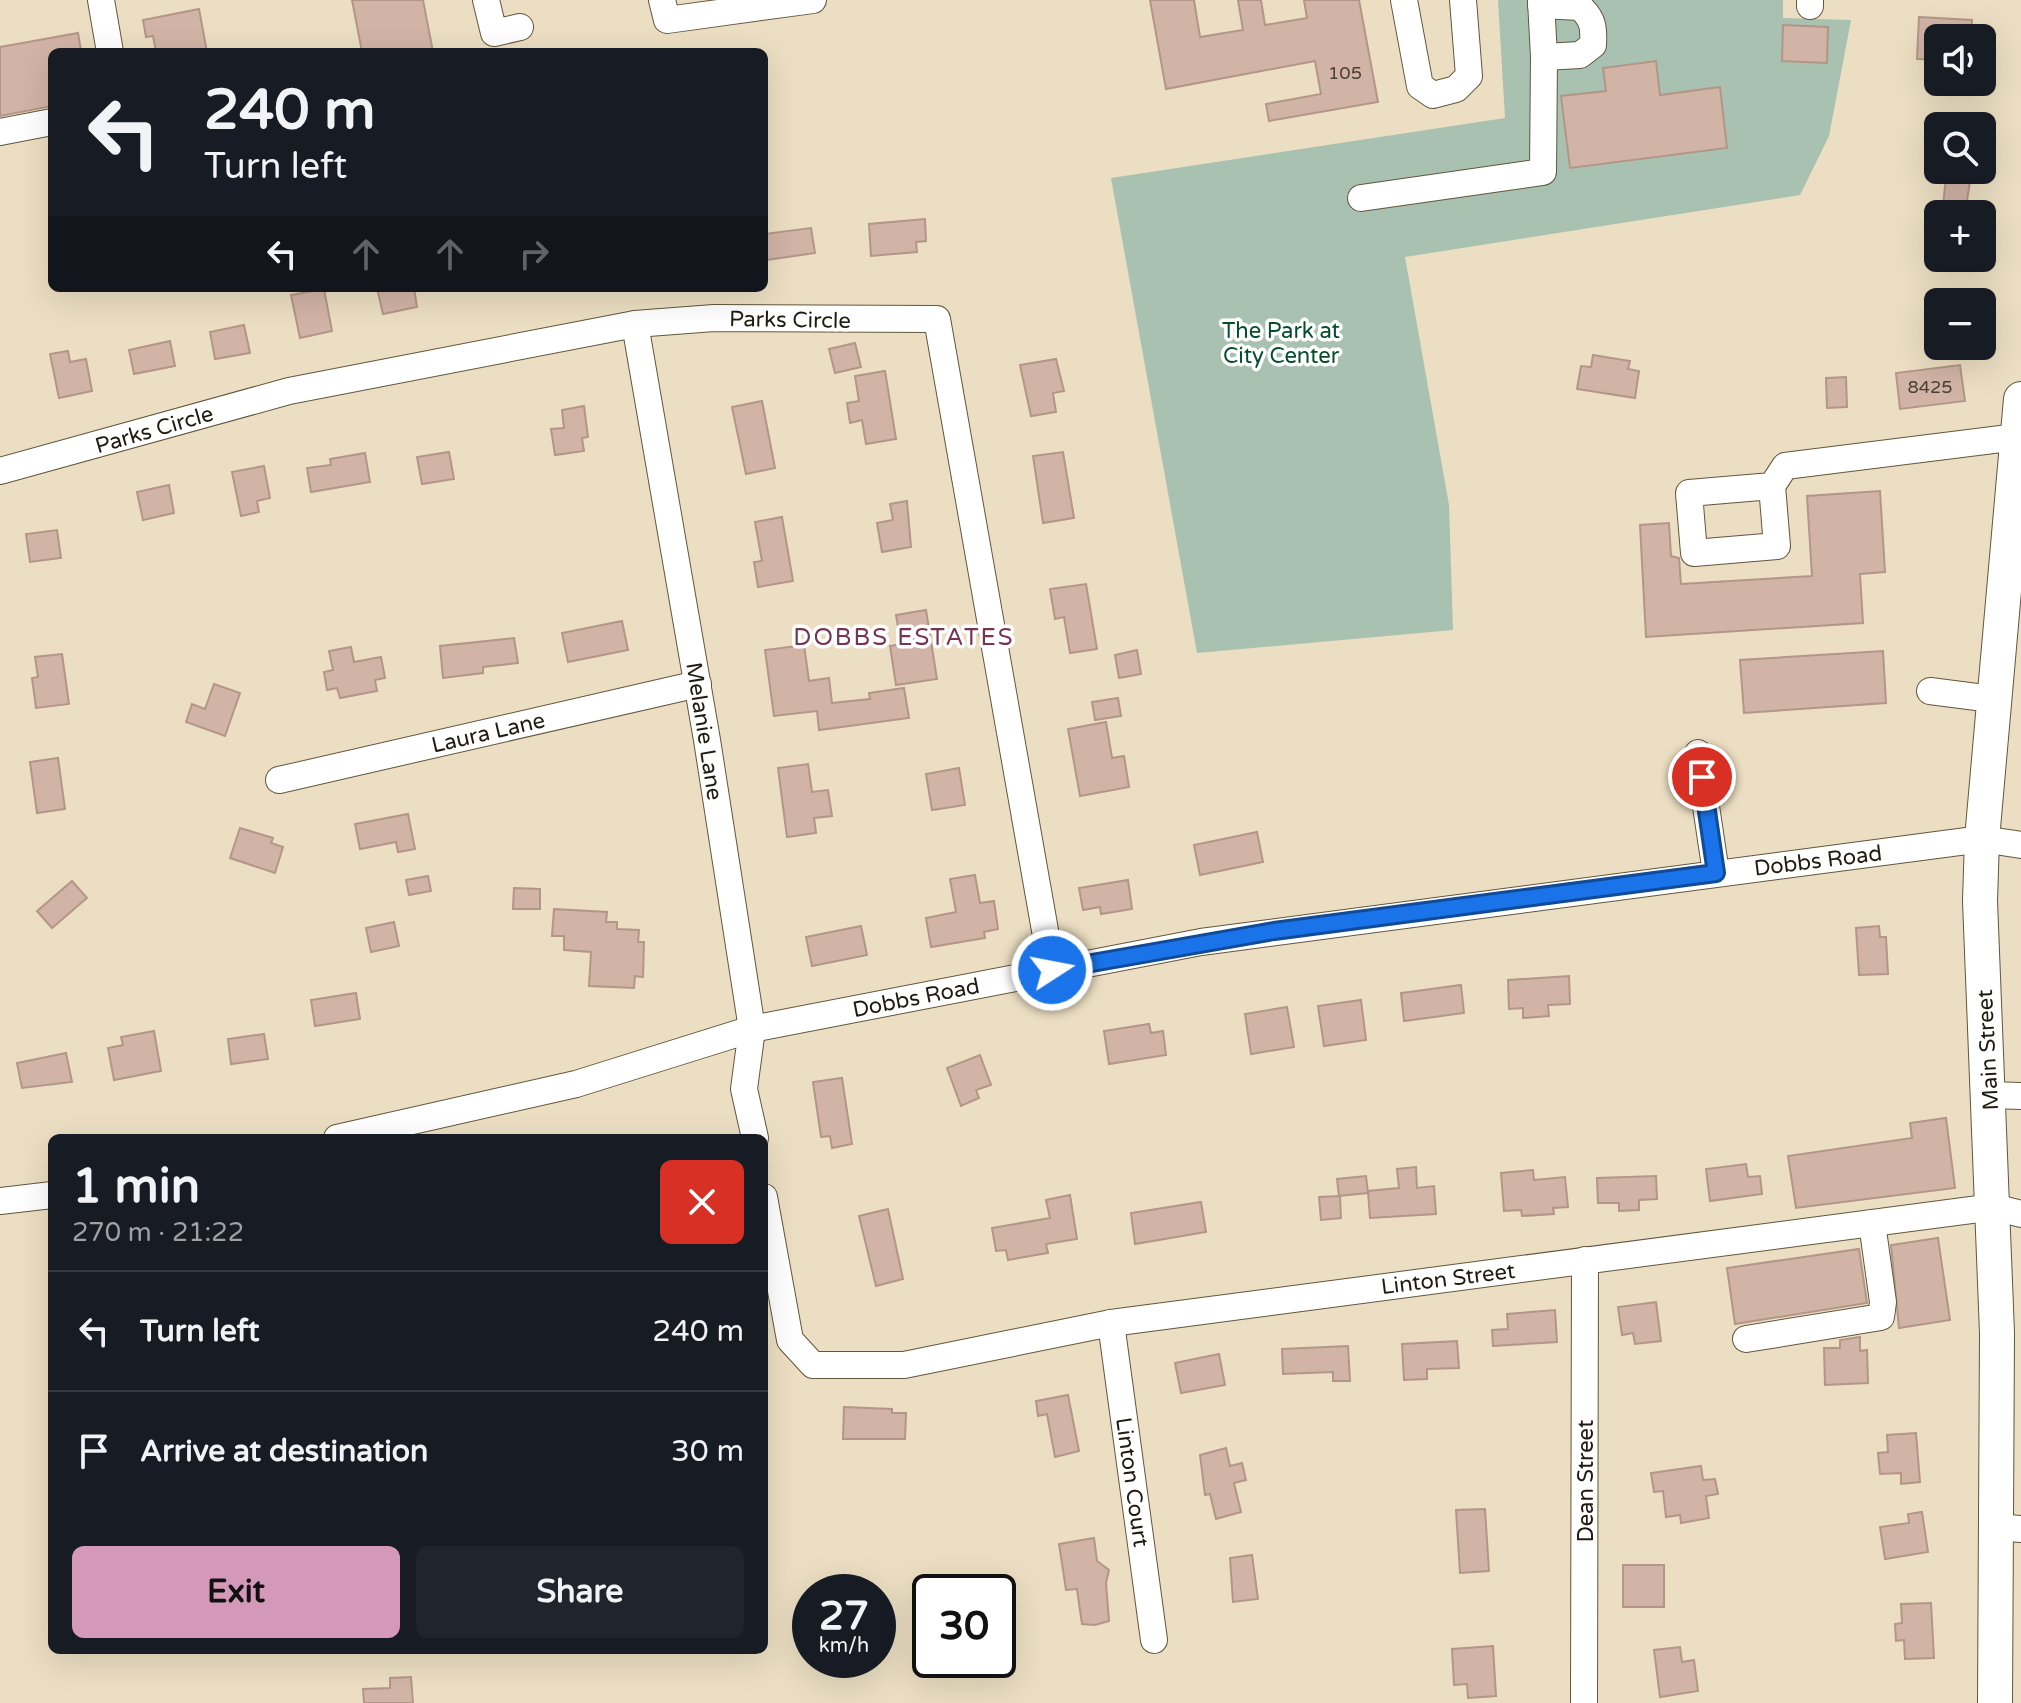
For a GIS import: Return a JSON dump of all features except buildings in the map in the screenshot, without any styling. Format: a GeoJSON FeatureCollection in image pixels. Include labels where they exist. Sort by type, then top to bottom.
{"type":"FeatureCollection","features":[{"type":"Feature","properties":{"kind":"main road","name":"Main Street"},"geometry":{"type":"LineString","coordinates":[[1995,1703],[2008,1528],[2008,1210],[2005,1095],[1980,901],[1992,699],[2011,603],[2021,399]]}},
{"type":"Feature","properties":{"kind":"street"},"geometry":{"type":"LineString","coordinates":[[101,0],[109,48]]}},
{"type":"Feature","properties":{"kind":"street"},"geometry":{"type":"LineString","coordinates":[[486,0],[494,33],[520,27]]}},
{"type":"Feature","properties":{"kind":"street"},"geometry":{"type":"LineString","coordinates":[[662,0],[667,20],[813,0]]}},
{"type":"Feature","properties":{"kind":"street"},"geometry":{"type":"LineString","coordinates":[[1404,0],[1420,86],[1433,95],[1456,89],[1469,76],[1463,0]]}},
{"type":"Feature","properties":{"kind":"street"},"geometry":{"type":"LineString","coordinates":[[1361,198],[1543,172],[1541,3],[1580,7],[1592,18],[1593,45],[1580,55],[1544,57]]}},
{"type":"Feature","properties":{"kind":"street"},"geometry":{"type":"LineString","coordinates":[[0,132],[48,123]]}},
{"type":"Feature","properties":{"kind":"street","name":"Parks Circle"},"geometry":{"type":"LineString","coordinates":[[0,471],[289,391],[635,324],[714,318],[937,319],[1052,970]]}},
{"type":"Feature","properties":{"kind":"street","name":"Melanie Lane"},"geometry":{"type":"LineString","coordinates":[[635,324],[698,684],[752,1029],[744,1089],[754,1134]]}},
{"type":"Feature","properties":{"kind":"street"},"geometry":{"type":"LineString","coordinates":[[1772,486],[1785,466],[2017,437]]}},
{"type":"Feature","properties":{"kind":"street","name":"Laura Lane"},"geometry":{"type":"LineString","coordinates":[[279,780],[698,684]]}},
{"type":"Feature","properties":{"kind":"street"},"geometry":{"type":"LineString","coordinates":[[1930,691],[1992,699]]}},
{"type":"Feature","properties":{"kind":"street"},"geometry":{"type":"LineString","coordinates":[[1698,753],[1716,873]]}},
{"type":"Feature","properties":{"kind":"street","name":"Dobbs Road"},"geometry":{"type":"LineString","coordinates":[[355,1134],[576,1084],[752,1029],[1052,970],[1274,931],[1982,839],[2021,845]]}},
{"type":"Feature","properties":{"kind":"street"},"geometry":{"type":"LineString","coordinates":[[0,1201],[48,1195]]}},
{"type":"Feature","properties":{"kind":"street","name":"Linton Street"},"geometry":{"type":"LineString","coordinates":[[768,1219],[790,1340],[813,1365],[904,1365],[1111,1323],[1872,1223],[2008,1210]]}},
{"type":"Feature","properties":{"kind":"street"},"geometry":{"type":"LineString","coordinates":[[1746,1339],[1881,1317],[1883,1302],[1872,1223]]}},
{"type":"Feature","properties":{"kind":"street","name":"Dean Street"},"geometry":{"type":"LineString","coordinates":[[1584,1703],[1585,1260]]}},
{"type":"Feature","properties":{"kind":"street","name":"Linton Court"},"geometry":{"type":"LineString","coordinates":[[1111,1323],[1154,1640]]}},
{"type":"Feature","properties":{"kind":"green space","name":"The Park at City Center"},"geometry":{"type":"Polygon","coordinates":[[[1498,0],[1783,0],[1783,18],[1851,20],[1829,136],[1800,195],[1405,257],[1449,505],[1453,630],[1197,653],[1111,178],[1505,118],[1498,0]]]}},
{"type":"Feature","properties":{"kind":"district","name":"DOBBS ESTATES"},"geometry":{"type":"Point","coordinates":[904,637]}},
{"type":"Feature","properties":{"kind":"route"},"geometry":{"type":"LineString","coordinates":[[1052,970],[1274,931],[1716,873],[1702,777]]}}]}
